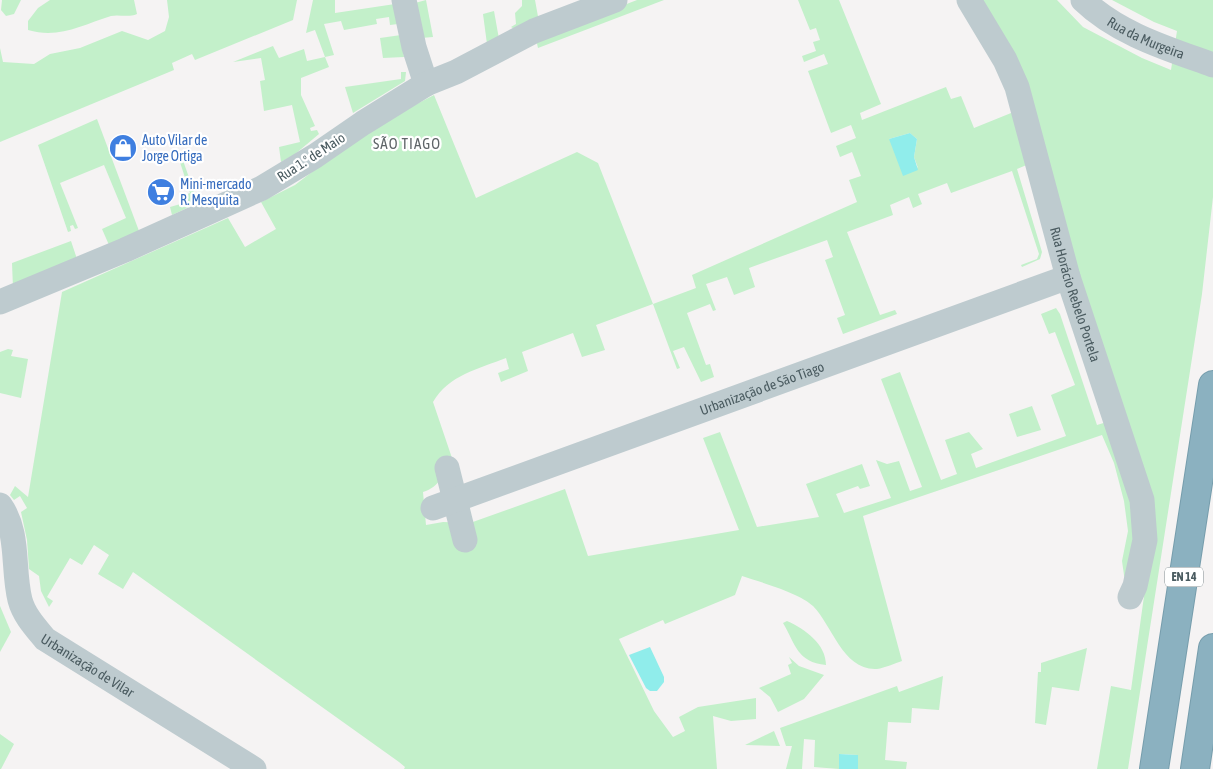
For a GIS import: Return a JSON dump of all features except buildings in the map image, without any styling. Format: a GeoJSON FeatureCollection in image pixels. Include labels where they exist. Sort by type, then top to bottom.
{"type":"FeatureCollection","features":[{"type":"Feature","properties":{"kind":"highway","name":"EN 14"},"geometry":{"type":"LineString","coordinates":[[1154,769],[1213,385]]}},
{"type":"Feature","properties":{"kind":"highway"},"geometry":{"type":"LineString","coordinates":[[1195,769],[1213,648]]}},
{"type":"Feature","properties":{"kind":"street"},"geometry":{"type":"LineString","coordinates":[[404,0],[414,48],[426,84]]}},
{"type":"Feature","properties":{"kind":"street","name":"Rua 1.º de Maio"},"geometry":{"type":"LineString","coordinates":[[0,302],[125,250],[272,183],[316,156],[363,122],[426,84],[456,72],[534,31],[615,0]]}},
{"type":"Feature","properties":{"kind":"street","name":"Rua Horácio Rebelo Portela"},"geometry":{"type":"LineString","coordinates":[[969,0],[1005,60],[1017,87],[1068,277],[1142,500],[1145,540],[1130,597]]}},
{"type":"Feature","properties":{"kind":"street","name":"Rua da Murgeira"},"geometry":{"type":"LineString","coordinates":[[1083,0],[1116,24],[1213,65]]}},
{"type":"Feature","properties":{"kind":"street","name":"Urbanização de São Tiago"},"geometry":{"type":"LineString","coordinates":[[444,505],[1068,277]]}},
{"type":"Feature","properties":{"kind":"street"},"geometry":{"type":"LineString","coordinates":[[447,468],[444,505],[465,540]]}},
{"type":"Feature","properties":{"kind":"street","name":"Urbanização de Vilar"},"geometry":{"type":"LineString","coordinates":[[0,505],[7,515],[12,530],[20,602],[31,623],[45,639],[254,769]]}},
{"type":"Feature","properties":{"kind":"green space"},"geometry":{"type":"Polygon","coordinates":[[[2,0],[21,0],[14,14],[6,16],[1,10],[2,0]]]}},
{"type":"Feature","properties":{"kind":"green space"},"geometry":{"type":"Polygon","coordinates":[[[50,0],[134,0],[137,14],[111,16],[60,32],[50,33],[28,30],[28,21],[38,8],[50,0]]]}},
{"type":"Feature","properties":{"kind":"green space"},"geometry":{"type":"Polygon","coordinates":[[[167,0],[297,0],[293,20],[195,60],[192,54],[172,63],[174,70],[0,142],[0,48],[3,62],[34,64],[50,54],[80,48],[122,31],[148,40],[165,31],[169,17],[167,0]]]}},
{"type":"Feature","properties":{"kind":"green space"},"geometry":{"type":"Polygon","coordinates":[[[313,0],[335,0],[335,13],[395,4],[398,24],[390,25],[389,17],[376,19],[377,24],[344,30],[341,21],[324,24],[334,55],[325,57],[315,30],[306,33],[313,0]]]}},
{"type":"Feature","properties":{"kind":"green space"},"geometry":{"type":"Polygon","coordinates":[[[426,0],[433,37],[421,38],[415,3],[426,0]]]}},
{"type":"Feature","properties":{"kind":"green space"},"geometry":{"type":"Polygon","coordinates":[[[522,0],[535,0],[539,22],[518,31],[511,27],[516,24],[515,13],[522,6],[522,0]]]}},
{"type":"Feature","properties":{"kind":"green space"},"geometry":{"type":"Polygon","coordinates":[[[637,0],[664,0],[538,48],[536,39],[637,0]]]}},
{"type":"Feature","properties":{"kind":"green space"},"geometry":{"type":"Polygon","coordinates":[[[798,0],[839,0],[881,104],[860,113],[862,120],[946,87],[951,99],[961,96],[974,128],[1016,111],[1029,164],[1017,169],[1042,252],[1040,259],[1022,267],[1021,265],[1037,259],[1039,254],[1012,171],[951,193],[947,183],[918,194],[922,204],[913,208],[909,197],[890,205],[893,215],[847,232],[880,315],[895,310],[897,314],[843,334],[837,318],[845,315],[825,260],[833,257],[827,240],[749,268],[755,287],[734,295],[727,277],[706,284],[716,310],[713,311],[710,304],[687,313],[706,365],[710,364],[714,377],[701,382],[684,347],[673,351],[680,368],[677,369],[653,304],[696,288],[692,275],[857,202],[849,180],[861,176],[852,152],[840,157],[836,146],[856,138],[851,125],[831,133],[808,71],[828,64],[824,54],[804,62],[802,56],[816,51],[813,42],[820,40],[816,28],[810,30],[798,0]],[[910,133],[889,139],[918,168],[914,157],[917,139],[910,133]]]}},
{"type":"Feature","properties":{"kind":"green space"},"geometry":{"type":"Polygon","coordinates":[[[979,0],[1057,0],[1083,27],[1142,58],[1171,70],[1177,31],[1154,22],[1112,0],[1213,0],[1213,197],[1202,294],[1128,769],[1097,769],[1111,686],[1131,690],[1154,524],[979,0]]]}},
{"type":"Feature","properties":{"kind":"green space"},"geometry":{"type":"Polygon","coordinates":[[[494,11],[499,39],[487,44],[483,14],[494,11]]]}},
{"type":"Feature","properties":{"kind":"green space"},"geometry":{"type":"Polygon","coordinates":[[[401,35],[404,57],[383,58],[380,38],[401,35]]]}},
{"type":"Feature","properties":{"kind":"green space"},"geometry":{"type":"Polygon","coordinates":[[[273,46],[279,58],[304,49],[307,61],[325,57],[329,67],[301,78],[301,95],[315,126],[310,128],[311,131],[317,130],[319,134],[294,155],[281,162],[279,147],[300,142],[292,105],[264,111],[260,81],[265,80],[261,58],[233,62],[273,46]]]}},
{"type":"Feature","properties":{"kind":"green space"},"geometry":{"type":"Polygon","coordinates":[[[401,72],[406,72],[405,81],[353,113],[345,87],[401,79],[401,72]]]}},
{"type":"Feature","properties":{"kind":"green space"},"geometry":{"type":"Polygon","coordinates":[[[434,95],[476,198],[577,152],[598,163],[653,304],[596,325],[605,350],[582,357],[573,333],[522,352],[528,371],[501,382],[498,373],[509,369],[506,358],[465,374],[447,385],[433,402],[452,458],[438,483],[423,492],[426,525],[443,522],[470,523],[565,489],[588,556],[739,530],[703,438],[720,432],[757,527],[819,517],[806,484],[862,464],[870,486],[860,489],[858,486],[836,494],[844,513],[891,498],[876,460],[887,464],[899,461],[910,491],[922,487],[881,379],[900,372],[941,480],[957,474],[945,440],[969,432],[983,449],[971,454],[976,468],[1066,436],[1051,395],[1075,385],[1055,332],[1049,334],[1041,314],[1056,308],[1060,314],[1097,425],[1110,421],[1138,522],[1125,582],[1122,561],[1128,531],[1124,501],[1114,463],[1102,435],[863,516],[902,661],[877,669],[865,668],[855,663],[839,645],[820,614],[807,601],[779,588],[742,576],[735,595],[665,624],[663,620],[619,639],[654,711],[673,737],[685,731],[679,717],[698,707],[756,698],[756,719],[731,721],[713,716],[717,769],[404,769],[405,767],[399,762],[133,572],[123,589],[98,574],[109,555],[94,545],[82,565],[70,558],[47,597],[53,601],[49,607],[41,591],[39,576],[29,569],[27,540],[21,512],[27,508],[20,496],[14,500],[10,495],[15,486],[28,497],[62,292],[228,218],[245,247],[276,229],[261,202],[295,185],[351,142],[382,122],[434,95]]]}},
{"type":"Feature","properties":{"kind":"green space"},"geometry":{"type":"Polygon","coordinates":[[[97,119],[139,231],[109,245],[102,229],[126,218],[104,165],[60,183],[78,228],[75,229],[73,225],[70,226],[71,231],[68,232],[38,145],[97,119]]]}},
{"type":"Feature","properties":{"kind":"green space"},"geometry":{"type":"Polygon","coordinates":[[[180,152],[198,203],[172,215],[170,207],[184,203],[182,196],[190,193],[177,153],[180,152]]]}},
{"type":"Feature","properties":{"kind":"green space"},"geometry":{"type":"Polygon","coordinates":[[[71,241],[77,259],[13,288],[12,263],[71,241]]]}},
{"type":"Feature","properties":{"kind":"green space"},"geometry":{"type":"Polygon","coordinates":[[[8,349],[13,350],[11,356],[28,359],[21,398],[0,393],[0,352],[8,349]]]}},
{"type":"Feature","properties":{"kind":"green space"},"geometry":{"type":"Polygon","coordinates":[[[1032,406],[1041,430],[1017,437],[1009,414],[1032,406]]]}},
{"type":"Feature","properties":{"kind":"green space"},"geometry":{"type":"Polygon","coordinates":[[[0,606],[11,632],[0,652],[0,606]]]}},
{"type":"Feature","properties":{"kind":"green space"},"geometry":{"type":"Polygon","coordinates":[[[787,621],[801,628],[813,638],[822,650],[826,665],[809,660],[798,651],[783,623],[787,621]]]}},
{"type":"Feature","properties":{"kind":"green space"},"geometry":{"type":"Polygon","coordinates":[[[1087,648],[1079,691],[1052,687],[1046,725],[1035,723],[1038,672],[1041,672],[1041,663],[1087,648]]]}},
{"type":"Feature","properties":{"kind":"green space"},"geometry":{"type":"Polygon","coordinates":[[[789,657],[799,666],[824,675],[804,699],[778,712],[770,697],[759,688],[791,674],[788,665],[792,663],[789,657]]]}},
{"type":"Feature","properties":{"kind":"green space"},"geometry":{"type":"Polygon","coordinates":[[[943,676],[939,710],[912,708],[911,723],[888,722],[885,760],[907,762],[906,769],[858,769],[858,755],[840,754],[839,769],[814,767],[815,740],[804,739],[802,769],[786,769],[792,746],[786,746],[780,728],[897,686],[899,692],[943,676]]]}},
{"type":"Feature","properties":{"kind":"green space"},"geometry":{"type":"Polygon","coordinates":[[[774,731],[780,746],[745,745],[774,731]]]}},
{"type":"Feature","properties":{"kind":"green space"},"geometry":{"type":"Polygon","coordinates":[[[0,734],[14,744],[1,769],[0,769],[0,734]]]}},
{"type":"Feature","properties":{"kind":"water"},"geometry":{"type":"Polygon","coordinates":[[[910,133],[917,139],[914,157],[918,170],[903,176],[889,139],[910,133]]]}},
{"type":"Feature","properties":{"kind":"water"},"geometry":{"type":"Polygon","coordinates":[[[650,647],[664,677],[664,682],[657,691],[650,691],[646,688],[629,655],[650,647]]]}},
{"type":"Feature","properties":{"kind":"water"},"geometry":{"type":"Polygon","coordinates":[[[839,754],[858,755],[858,769],[839,769],[839,754]]]}},
{"type":"Feature","properties":{"kind":"place","name":"Auto Vilar de Jorge Ortiga"},"geometry":{"type":"Point","coordinates":[123,148]}},
{"type":"Feature","properties":{"kind":"place","name":"Mini-mercado R. Mesquita"},"geometry":{"type":"Point","coordinates":[161,192]}},
{"type":"Feature","properties":{"kind":"district","name":"SÃO TIAGO"},"geometry":{"type":"Point","coordinates":[407,143]}}]}
